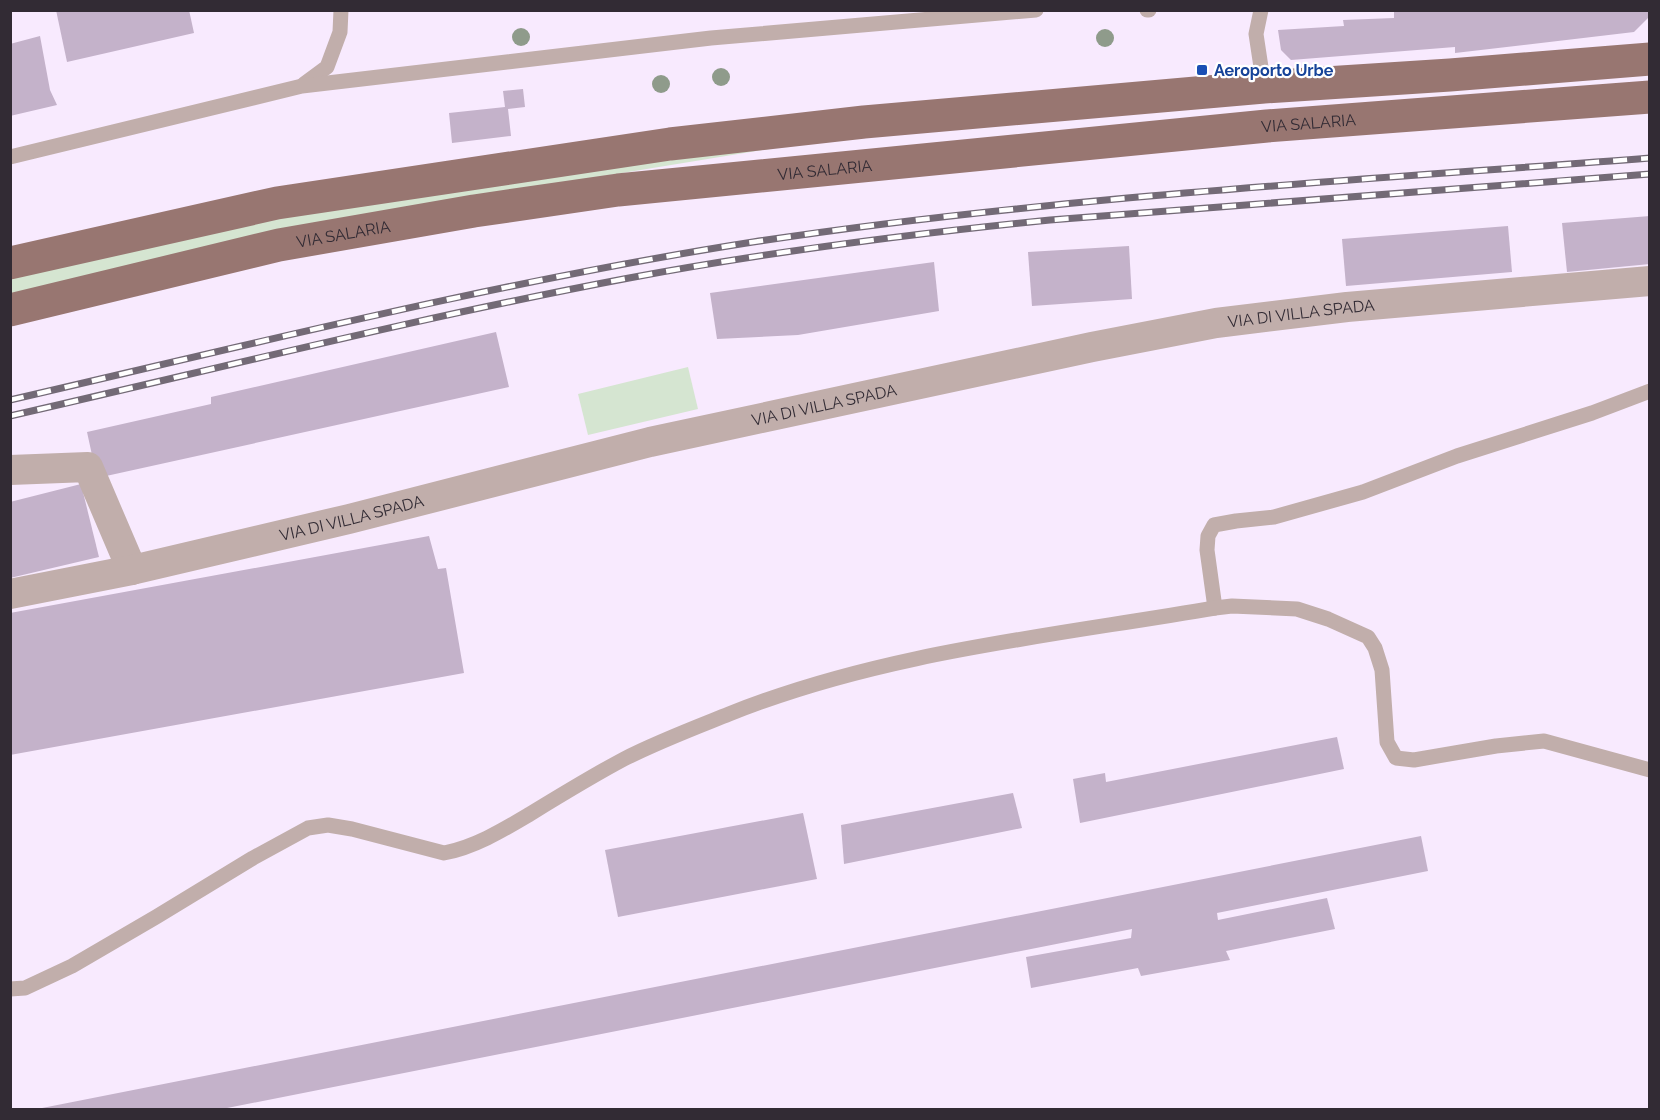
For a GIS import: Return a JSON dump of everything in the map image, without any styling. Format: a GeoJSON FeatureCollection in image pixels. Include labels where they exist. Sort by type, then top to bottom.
{"type":"FeatureCollection","features":[{"type":"Feature","properties":{"kind":"main road"},"geometry":{"type":"LineString","coordinates":[[10,263],[277,203],[659,145],[864,122],[1264,87],[1650,59]]}},
{"type":"Feature","properties":{"kind":"main road","name":"VIA SALARIA"},"geometry":{"type":"LineString","coordinates":[[10,310],[254,250],[496,208],[618,190],[1267,126],[1650,97]]}},
{"type":"Feature","properties":{"kind":"street"},"geometry":{"type":"LineString","coordinates":[[1264,87],[1267,126]]}},
{"type":"Feature","properties":{"kind":"street","name":"VIA DI VILLA SPADA"},"geometry":{"type":"LineString","coordinates":[[10,594],[132,570],[349,519],[650,442],[1114,342],[1216,323],[1347,307],[1650,281]]}},
{"type":"Feature","properties":{"kind":"street"},"geometry":{"type":"LineString","coordinates":[[10,470],[88,467],[132,570]]}},
{"type":"Feature","properties":{"kind":"lane"},"geometry":{"type":"LineString","coordinates":[[302,86],[327,68],[340,32],[341,10]]}},
{"type":"Feature","properties":{"kind":"lane"},"geometry":{"type":"LineString","coordinates":[[10,157],[302,86],[711,38],[1036,10]]}},
{"type":"Feature","properties":{"kind":"lane"},"geometry":{"type":"LineString","coordinates":[[1261,10],[1256,34],[1264,87]]}},
{"type":"Feature","properties":{"kind":"lane"},"geometry":{"type":"LineString","coordinates":[[1215,608],[1207,549],[1208,536],[1214,525],[1236,520],[1274,517],[1353,495],[1457,456],[1650,391]]}},
{"type":"Feature","properties":{"kind":"lane"},"geometry":{"type":"LineString","coordinates":[[10,989],[25,988],[72,966],[253,858],[308,828],[328,825],[444,853],[458,851],[504,830],[626,758],[729,714],[793,690],[861,670],[922,657],[1215,608],[1232,606],[1297,609],[1328,619],[1368,637],[1375,648],[1382,670],[1387,742],[1396,758],[1414,760],[1496,746],[1544,741],[1573,747],[1650,770]]}},
{"type":"Feature","properties":{"kind":"green space"},"geometry":{"type":"Polygon","coordinates":[[[812,142],[445,202],[11,295],[10,279],[181,237],[406,194],[812,142]]]}},
{"type":"Feature","properties":{"kind":"green space"},"geometry":{"type":"Polygon","coordinates":[[[688,367],[698,409],[588,435],[578,394],[688,367]]]}},
{"type":"Feature","properties":{"kind":"building"},"geometry":{"type":"Polygon","coordinates":[[[56,10],[189,10],[194,33],[67,62],[56,10]]]}},
{"type":"Feature","properties":{"kind":"building"},"geometry":{"type":"Polygon","coordinates":[[[1650,10],[1650,16],[1634,32],[1455,53],[1455,47],[1291,60],[1281,50],[1278,30],[1344,26],[1343,20],[1394,18],[1394,11],[1650,10]]]}},
{"type":"Feature","properties":{"kind":"building"},"geometry":{"type":"Polygon","coordinates":[[[40,36],[50,90],[57,105],[10,116],[10,44],[40,36]]]}},
{"type":"Feature","properties":{"kind":"building"},"geometry":{"type":"Polygon","coordinates":[[[523,89],[525,107],[508,109],[511,136],[452,143],[449,113],[505,107],[503,91],[523,89]]]}},
{"type":"Feature","properties":{"kind":"building"},"geometry":{"type":"Polygon","coordinates":[[[1650,216],[1650,264],[1567,272],[1562,223],[1650,216]]]}},
{"type":"Feature","properties":{"kind":"building"},"geometry":{"type":"Polygon","coordinates":[[[1508,226],[1512,272],[1346,286],[1342,239],[1508,226]]]}},
{"type":"Feature","properties":{"kind":"building"},"geometry":{"type":"Polygon","coordinates":[[[1129,246],[1132,299],[1032,306],[1028,252],[1129,246]]]}},
{"type":"Feature","properties":{"kind":"building"},"geometry":{"type":"Polygon","coordinates":[[[934,262],[939,311],[798,335],[717,339],[710,293],[934,262]]]}},
{"type":"Feature","properties":{"kind":"building"},"geometry":{"type":"Polygon","coordinates":[[[496,332],[509,387],[97,478],[87,432],[211,404],[211,397],[496,332]]]}},
{"type":"Feature","properties":{"kind":"building"},"geometry":{"type":"Polygon","coordinates":[[[81,484],[99,557],[10,578],[10,502],[81,484]]]}},
{"type":"Feature","properties":{"kind":"building"},"geometry":{"type":"Polygon","coordinates":[[[429,536],[438,569],[446,568],[464,673],[10,755],[10,613],[429,536]]]}},
{"type":"Feature","properties":{"kind":"building"},"geometry":{"type":"Polygon","coordinates":[[[1337,737],[1344,769],[1080,823],[1073,779],[1105,773],[1106,782],[1337,737]]]}},
{"type":"Feature","properties":{"kind":"building"},"geometry":{"type":"Polygon","coordinates":[[[1013,793],[1022,828],[844,864],[841,825],[1013,793]]]}},
{"type":"Feature","properties":{"kind":"building"},"geometry":{"type":"Polygon","coordinates":[[[803,813],[817,879],[618,917],[605,850],[803,813]]]}},
{"type":"Feature","properties":{"kind":"building"},"geometry":{"type":"Polygon","coordinates":[[[1421,836],[1428,871],[1217,913],[1218,920],[1327,898],[1335,929],[1226,951],[1230,960],[1141,976],[1138,968],[1031,988],[1026,957],[1131,938],[1132,929],[217,1110],[32,1110],[1421,836]]]}},
{"type":"Feature","properties":{"kind":"railway"},"geometry":{"type":"LineString","coordinates":[[10,400],[473,294],[753,242],[865,226],[1088,202],[1650,158]]}},
{"type":"Feature","properties":{"kind":"railway"},"geometry":{"type":"LineString","coordinates":[[10,416],[474,309],[629,278],[786,252],[944,231],[1050,220],[1650,174]]}},
{"type":"Feature","properties":{"kind":"place","name":"Aeroporto Urbe"},"geometry":{"type":"Point","coordinates":[1202,70]}}]}
